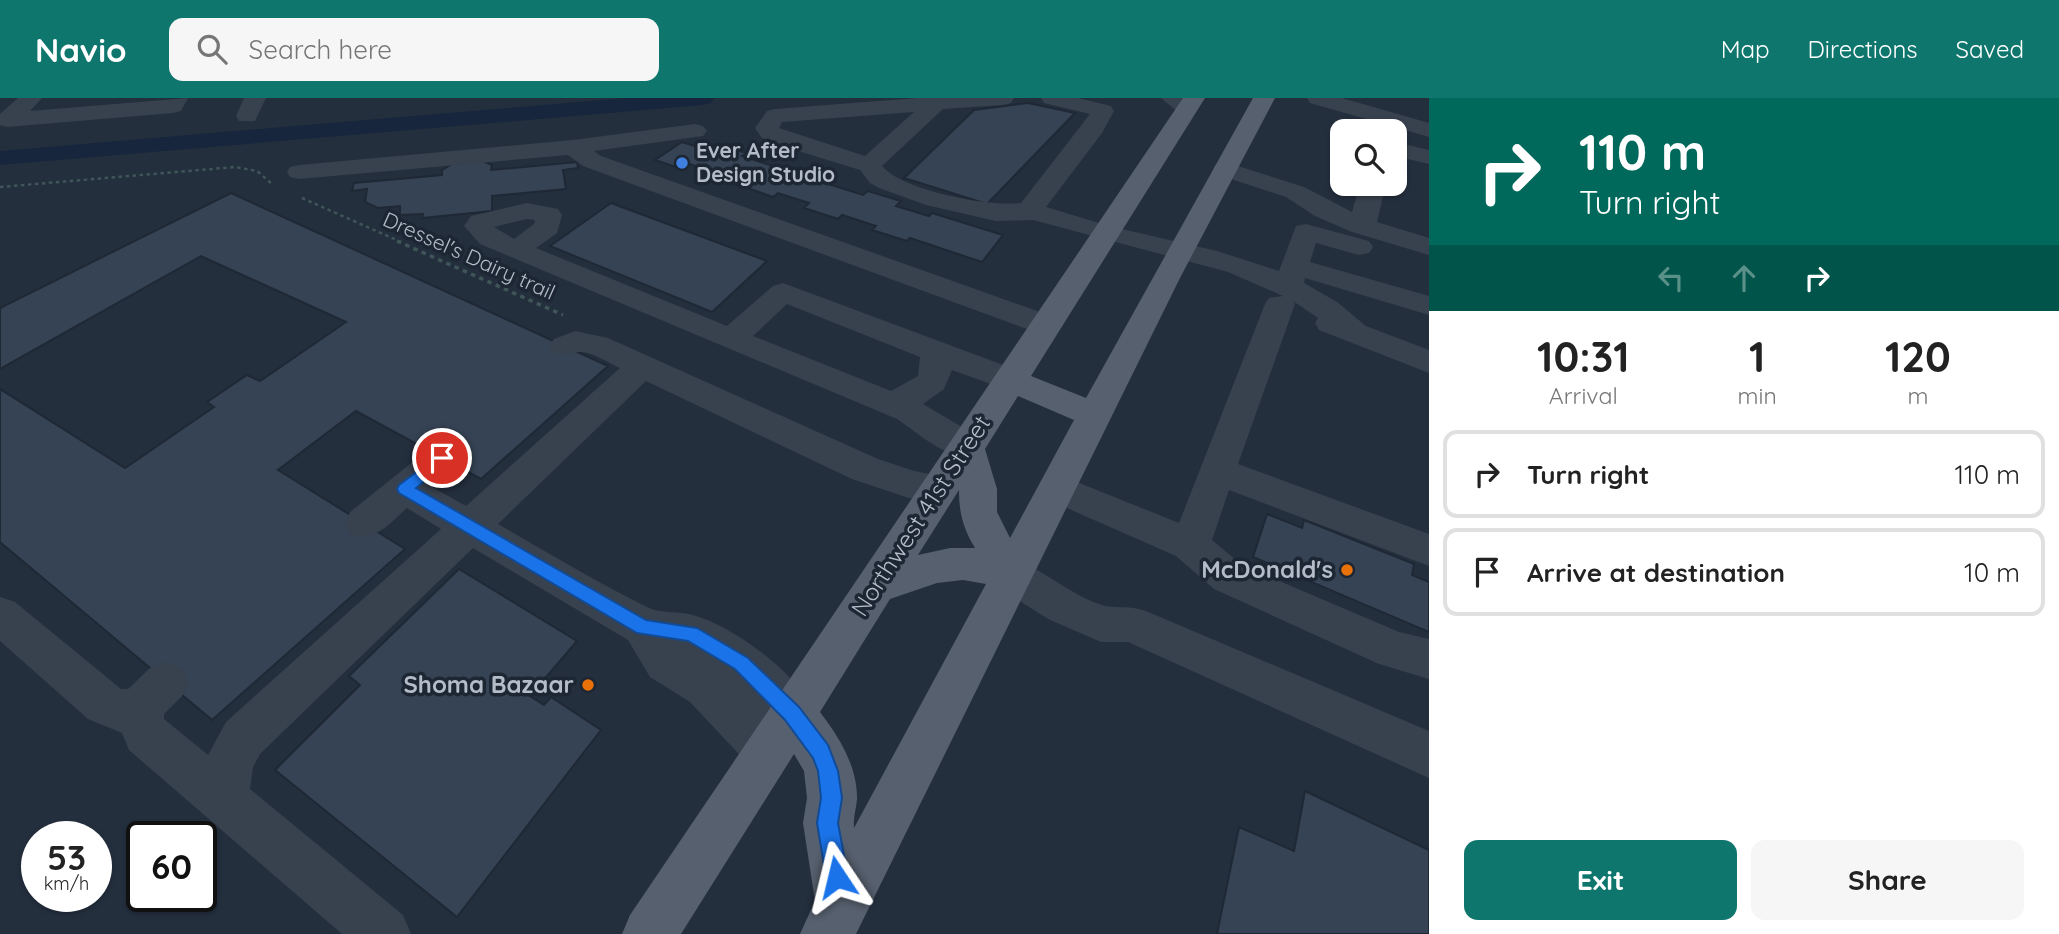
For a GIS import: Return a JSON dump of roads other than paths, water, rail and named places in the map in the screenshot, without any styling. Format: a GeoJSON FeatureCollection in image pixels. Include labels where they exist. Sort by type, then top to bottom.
{"type":"FeatureCollection","features":[{"type":"Feature","properties":{"kind":"main road"},"geometry":{"type":"LineString","coordinates":[[834,919],[1180,250],[1264,98]]}},
{"type":"Feature","properties":{"kind":"main road","name":"Northwest 41st Street"},"geometry":{"type":"LineString","coordinates":[[649,934],[1046,325],[1184,101]]}},
{"type":"Feature","properties":{"kind":"main road"},"geometry":{"type":"LineString","coordinates":[[1010,380],[1095,415]]}},
{"type":"Feature","properties":{"kind":"main road"},"geometry":{"type":"LineString","coordinates":[[966,446],[978,489],[976,500],[982,527],[1013,576]]}},
{"type":"Feature","properties":{"kind":"main road"},"geometry":{"type":"LineString","coordinates":[[874,588],[933,568],[957,564],[976,565],[1013,576]]}},
{"type":"Feature","properties":{"kind":"main road"},"geometry":{"type":"LineString","coordinates":[[780,732],[821,752],[828,771],[832,798],[828,823],[834,919]]}},
{"type":"Feature","properties":{"kind":"street"},"geometry":{"type":"LineString","coordinates":[[31,98],[7,120],[173,106],[177,98]]}},
{"type":"Feature","properties":{"kind":"street"},"geometry":{"type":"LineString","coordinates":[[1003,98],[775,116],[767,128],[777,137],[869,166],[878,177],[887,181],[980,210],[1017,214],[1029,211],[1258,272],[1288,285],[1353,330],[1429,362]]}},
{"type":"Feature","properties":{"kind":"street"},"geometry":{"type":"LineString","coordinates":[[1029,211],[1094,128],[1108,105],[1052,98]]}},
{"type":"Feature","properties":{"kind":"street"},"geometry":{"type":"LineString","coordinates":[[1318,98],[1429,130]]}},
{"type":"Feature","properties":{"kind":"street"},"geometry":{"type":"LineString","coordinates":[[1379,98],[1429,112]]}},
{"type":"Feature","properties":{"kind":"street"},"geometry":{"type":"LineString","coordinates":[[869,166],[937,103]]}},
{"type":"Feature","properties":{"kind":"street"},"geometry":{"type":"LineString","coordinates":[[292,185],[695,131]]}},
{"type":"Feature","properties":{"kind":"street"},"geometry":{"type":"LineString","coordinates":[[573,147],[592,161],[1046,325]]}},
{"type":"Feature","properties":{"kind":"street"},"geometry":{"type":"LineString","coordinates":[[1407,152],[1429,157]]}},
{"type":"Feature","properties":{"kind":"street"},"geometry":{"type":"LineString","coordinates":[[1225,169],[1295,192],[1338,217],[1429,247]]}},
{"type":"Feature","properties":{"kind":"street"},"geometry":{"type":"LineString","coordinates":[[1362,226],[1370,196]]}},
{"type":"Feature","properties":{"kind":"street"},"geometry":{"type":"LineString","coordinates":[[1190,545],[1306,232],[1429,265]]}},
{"type":"Feature","properties":{"kind":"street"},"geometry":{"type":"LineString","coordinates":[[516,250],[893,404],[926,419],[966,446]]}},
{"type":"Feature","properties":{"kind":"street"},"geometry":{"type":"LineString","coordinates":[[1166,278],[1288,285],[1429,306]]}},
{"type":"Feature","properties":{"kind":"street"},"geometry":{"type":"LineString","coordinates":[[731,339],[783,292],[1010,380]]}},
{"type":"Feature","properties":{"kind":"street"},"geometry":{"type":"LineString","coordinates":[[568,332],[575,341],[585,342],[642,366],[865,469],[909,484],[939,489]]}},
{"type":"Feature","properties":{"kind":"street"},"geometry":{"type":"LineString","coordinates":[[893,404],[933,383],[937,374],[936,351]]}},
{"type":"Feature","properties":{"kind":"street"},"geometry":{"type":"LineString","coordinates":[[225,798],[229,763],[243,738],[642,366]]}},
{"type":"Feature","properties":{"kind":"street"},"geometry":{"type":"LineString","coordinates":[[364,523],[442,458]]}},
{"type":"Feature","properties":{"kind":"street"},"geometry":{"type":"LineString","coordinates":[[1218,471],[1429,550]]}},
{"type":"Feature","properties":{"kind":"street"},"geometry":{"type":"LineString","coordinates":[[1057,488],[1190,545],[1228,577],[1394,650],[1429,659]]}},
{"type":"Feature","properties":{"kind":"street"},"geometry":{"type":"LineString","coordinates":[[405,489],[643,627],[666,663],[780,732]]}},
{"type":"Feature","properties":{"kind":"street"},"geometry":{"type":"LineString","coordinates":[[1013,576],[1063,606],[1101,624],[1131,624],[1429,755]]}},
{"type":"Feature","properties":{"kind":"street"},"geometry":{"type":"LineString","coordinates":[[0,615],[104,705],[121,711],[154,696],[139,723],[146,734],[384,934]]}},
{"type":"Feature","properties":{"kind":"waterway"},"geometry":{"type":"LineString","coordinates":[[0,158],[703,98]]}},
{"type":"Feature","properties":{"kind":"place","name":"Ever After Design Studio"},"geometry":{"type":"Point","coordinates":[682,163]}},
{"type":"Feature","properties":{"kind":"place","name":"McDonald's"},"geometry":{"type":"Point","coordinates":[1347,570]}},
{"type":"Feature","properties":{"kind":"place","name":"Shoma Bazaar"},"geometry":{"type":"Point","coordinates":[588,685]}}]}
